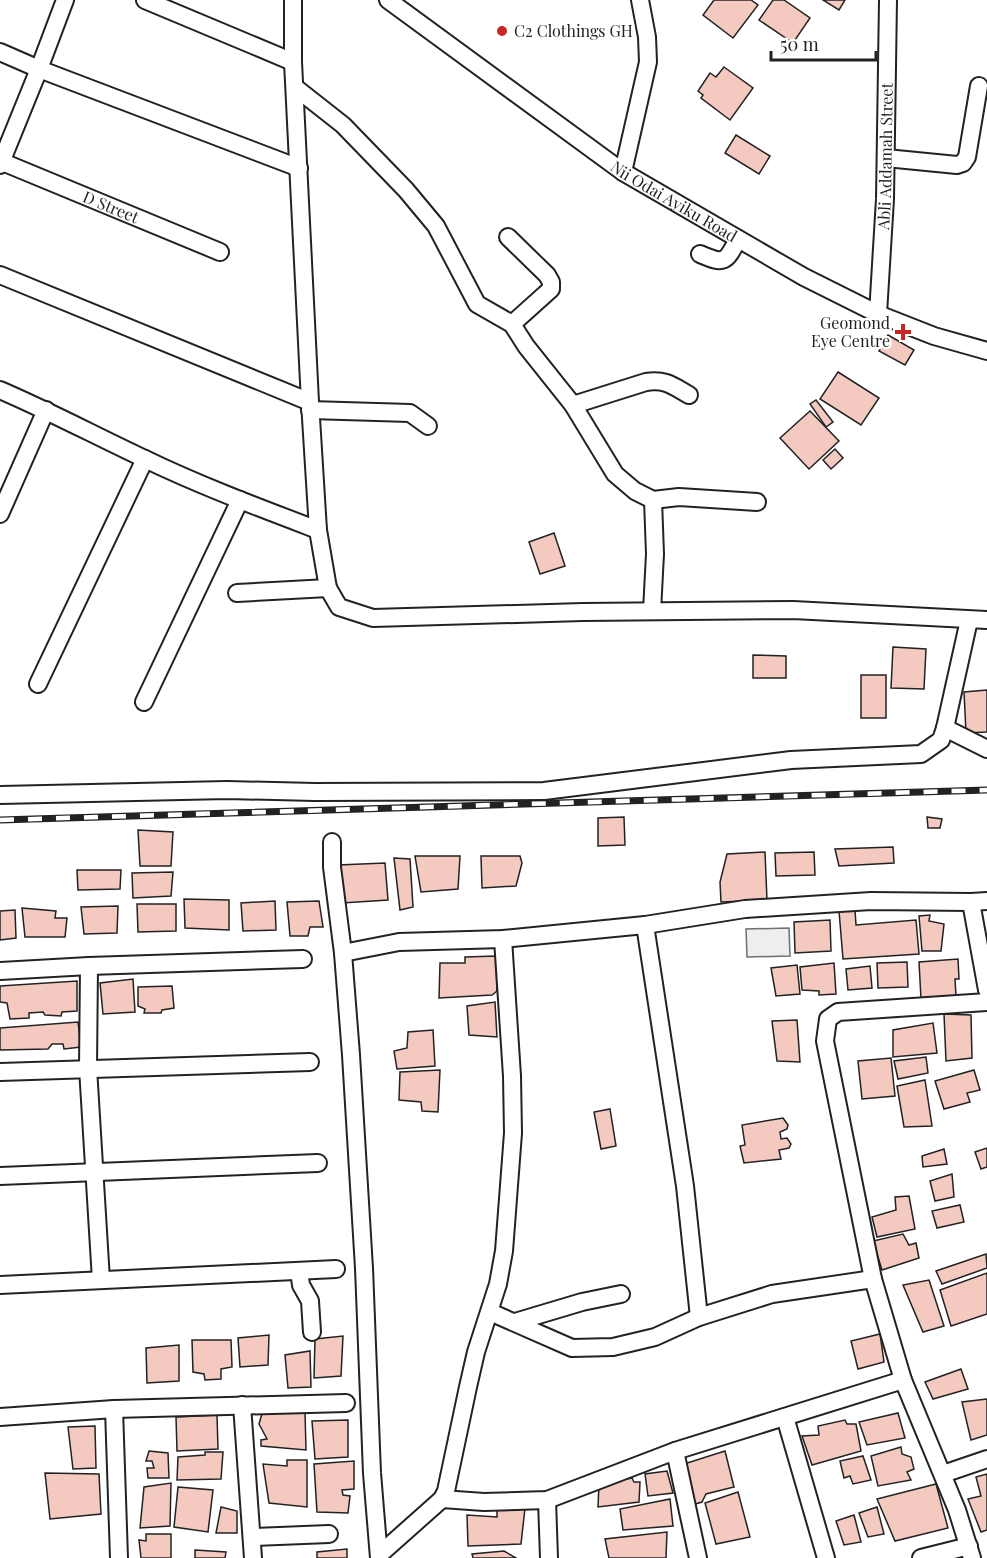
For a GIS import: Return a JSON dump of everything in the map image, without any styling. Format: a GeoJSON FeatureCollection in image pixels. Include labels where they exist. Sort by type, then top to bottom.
{"type":"FeatureCollection","features":[{"type":"Feature","properties":{"kind":"street"},"geometry":{"type":"LineString","coordinates":[[0,163],[65,0]]}},
{"type":"Feature","properties":{"kind":"street"},"geometry":{"type":"LineString","coordinates":[[145,0],[293,62]]}},
{"type":"Feature","properties":{"kind":"street"},"geometry":{"type":"LineString","coordinates":[[293,0],[293,62],[318,530],[328,588],[339,607],[373,618],[793,610],[987,620]]}},
{"type":"Feature","properties":{"kind":"street","name":"Nii Odai Ayiku Road"},"geometry":{"type":"LineString","coordinates":[[388,0],[623,172],[804,277],[878,314],[933,336],[987,351]]}},
{"type":"Feature","properties":{"kind":"street"},"geometry":{"type":"LineString","coordinates":[[623,172],[648,62],[647,37],[640,0]]}},
{"type":"Feature","properties":{"kind":"street","name":"Abli Addamah Street"},"geometry":{"type":"LineString","coordinates":[[878,314],[886,158],[888,0]]}},
{"type":"Feature","properties":{"kind":"street"},"geometry":{"type":"LineString","coordinates":[[0,52],[299,168]]}},
{"type":"Feature","properties":{"kind":"street"},"geometry":{"type":"LineString","coordinates":[[886,158],[957,165],[963,163],[967,157],[979,86]]}},
{"type":"Feature","properties":{"kind":"street"},"geometry":{"type":"LineString","coordinates":[[296,88],[343,125],[406,190],[436,226],[477,303],[512,324],[526,346],[573,405],[615,474],[635,492],[653,500],[679,497],[757,502]]}},
{"type":"Feature","properties":{"kind":"street","name":"D Street"},"geometry":{"type":"LineString","coordinates":[[0,163],[220,252]]}},
{"type":"Feature","properties":{"kind":"street"},"geometry":{"type":"LineString","coordinates":[[508,237],[547,275],[551,282],[551,289],[512,324]]}},
{"type":"Feature","properties":{"kind":"street"},"geometry":{"type":"LineString","coordinates":[[700,254],[716,261],[723,261],[728,258],[738,239]]}},
{"type":"Feature","properties":{"kind":"street"},"geometry":{"type":"LineString","coordinates":[[0,275],[310,406],[410,413],[428,426]]}},
{"type":"Feature","properties":{"kind":"street"},"geometry":{"type":"LineString","coordinates":[[573,405],[658,380],[667,382],[689,395]]}},
{"type":"Feature","properties":{"kind":"street"},"geometry":{"type":"LineString","coordinates":[[0,390],[145,459],[240,500],[318,530]]}},
{"type":"Feature","properties":{"kind":"street"},"geometry":{"type":"LineString","coordinates":[[0,514],[45,410]]}},
{"type":"Feature","properties":{"kind":"street"},"geometry":{"type":"LineString","coordinates":[[38,684],[145,459]]}},
{"type":"Feature","properties":{"kind":"street"},"geometry":{"type":"LineString","coordinates":[[144,702],[240,500]]}},
{"type":"Feature","properties":{"kind":"street"},"geometry":{"type":"LineString","coordinates":[[652,611],[655,554],[653,500]]}},
{"type":"Feature","properties":{"kind":"street"},"geometry":{"type":"LineString","coordinates":[[237,593],[328,588]]}},
{"type":"Feature","properties":{"kind":"street"},"geometry":{"type":"LineString","coordinates":[[0,795],[227,790],[544,791],[791,760],[921,754],[941,740],[969,620]]}},
{"type":"Feature","properties":{"kind":"street"},"geometry":{"type":"LineString","coordinates":[[945,728],[987,750]]}},
{"type":"Feature","properties":{"kind":"street"},"geometry":{"type":"LineString","coordinates":[[332,842],[354,1099],[364,1268],[372,1473],[379,1557]]}},
{"type":"Feature","properties":{"kind":"street"},"geometry":{"type":"LineString","coordinates":[[343,953],[399,942],[503,939],[645,925],[745,909],[871,902],[979,901],[987,990]]}},
{"type":"Feature","properties":{"kind":"street"},"geometry":{"type":"LineString","coordinates":[[645,925],[685,1186],[699,1317]]}},
{"type":"Feature","properties":{"kind":"street"},"geometry":{"type":"LineString","coordinates":[[379,1557],[442,1499],[448,1486],[476,1352],[498,1284],[504,1251],[513,1133],[512,1076],[503,939]]}},
{"type":"Feature","properties":{"kind":"street"},"geometry":{"type":"LineString","coordinates":[[0,971],[303,959]]}},
{"type":"Feature","properties":{"kind":"street"},"geometry":{"type":"LineString","coordinates":[[89,966],[88,1068],[101,1280]]}},
{"type":"Feature","properties":{"kind":"street"},"geometry":{"type":"LineString","coordinates":[[921,1558],[970,1552],[943,1474],[903,1380],[873,1279],[825,1041],[828,1019],[838,1012],[987,1002]]}},
{"type":"Feature","properties":{"kind":"street"},"geometry":{"type":"LineString","coordinates":[[0,1072],[310,1062]]}},
{"type":"Feature","properties":{"kind":"street"},"geometry":{"type":"LineString","coordinates":[[0,1176],[318,1163]]}},
{"type":"Feature","properties":{"kind":"street"},"geometry":{"type":"LineString","coordinates":[[0,1285],[336,1269]]}},
{"type":"Feature","properties":{"kind":"street"},"geometry":{"type":"LineString","coordinates":[[299,1270],[301,1285],[310,1301],[312,1332]]}},
{"type":"Feature","properties":{"kind":"street"},"geometry":{"type":"LineString","coordinates":[[490,1312],[572,1348],[613,1347],[655,1337],[699,1317],[785,1290],[873,1279]]}},
{"type":"Feature","properties":{"kind":"street"},"geometry":{"type":"LineString","coordinates":[[515,1322],[582,1302],[621,1294]]}},
{"type":"Feature","properties":{"kind":"street"},"geometry":{"type":"LineString","coordinates":[[442,1499],[484,1502],[547,1500],[675,1451],[903,1380]]}},
{"type":"Feature","properties":{"kind":"street"},"geometry":{"type":"LineString","coordinates":[[0,1417],[114,1409],[346,1403]]}},
{"type":"Feature","properties":{"kind":"street"},"geometry":{"type":"LineString","coordinates":[[242,1405],[253,1558]]}},
{"type":"Feature","properties":{"kind":"street"},"geometry":{"type":"LineString","coordinates":[[114,1409],[119,1558]]}},
{"type":"Feature","properties":{"kind":"street"},"geometry":{"type":"LineString","coordinates":[[785,1417],[826,1558]]}},
{"type":"Feature","properties":{"kind":"street"},"geometry":{"type":"LineString","coordinates":[[675,1451],[698,1558]]}},
{"type":"Feature","properties":{"kind":"street"},"geometry":{"type":"LineString","coordinates":[[943,1474],[987,1459]]}},
{"type":"Feature","properties":{"kind":"street"},"geometry":{"type":"LineString","coordinates":[[547,1500],[549,1558]]}},
{"type":"Feature","properties":{"kind":"street"},"geometry":{"type":"LineString","coordinates":[[253,1537],[329,1534]]}},
{"type":"Feature","properties":{"kind":"shaded area"},"geometry":{"type":"Polygon","coordinates":[[[789,928],[790,956],[747,957],[746,929],[789,928]]]}},
{"type":"Feature","properties":{"kind":"building"},"geometry":{"type":"Polygon","coordinates":[[[714,0],[751,0],[758,5],[733,38],[703,15],[714,0]]]}},
{"type":"Feature","properties":{"kind":"building"},"geometry":{"type":"Polygon","coordinates":[[[773,0],[784,0],[810,18],[793,43],[759,20],[773,0]]]}},
{"type":"Feature","properties":{"kind":"building"},"geometry":{"type":"Polygon","coordinates":[[[823,0],[845,0],[839,10],[823,0]]]}},
{"type":"Feature","properties":{"kind":"building"},"geometry":{"type":"Polygon","coordinates":[[[724,67],[753,88],[730,120],[701,98],[703,95],[698,91],[710,73],[716,77],[724,67]]]}},
{"type":"Feature","properties":{"kind":"building"},"geometry":{"type":"Polygon","coordinates":[[[736,135],[770,156],[759,174],[725,153],[736,135]]]}},
{"type":"Feature","properties":{"kind":"building"},"geometry":{"type":"Polygon","coordinates":[[[888,335],[914,350],[905,365],[879,351],[888,335]]]}},
{"type":"Feature","properties":{"kind":"building"},"geometry":{"type":"Polygon","coordinates":[[[838,372],[879,398],[861,425],[820,399],[838,372]]]}},
{"type":"Feature","properties":{"kind":"building"},"geometry":{"type":"Polygon","coordinates":[[[816,400],[833,422],[826,427],[810,404],[816,400]]]}},
{"type":"Feature","properties":{"kind":"building"},"geometry":{"type":"Polygon","coordinates":[[[810,411],[839,441],[809,469],[780,438],[810,411]]]}},
{"type":"Feature","properties":{"kind":"building"},"geometry":{"type":"Polygon","coordinates":[[[835,449],[843,458],[831,469],[823,460],[835,449]]]}},
{"type":"Feature","properties":{"kind":"building"},"geometry":{"type":"Polygon","coordinates":[[[554,533],[565,566],[540,574],[529,542],[554,533]]]}},
{"type":"Feature","properties":{"kind":"building"},"geometry":{"type":"Polygon","coordinates":[[[893,647],[926,649],[924,689],[891,688],[893,647]]]}},
{"type":"Feature","properties":{"kind":"building"},"geometry":{"type":"Polygon","coordinates":[[[753,655],[786,656],[786,678],[753,678],[753,655]]]}},
{"type":"Feature","properties":{"kind":"building"},"geometry":{"type":"Polygon","coordinates":[[[861,675],[886,675],[886,718],[861,718],[861,675]]]}},
{"type":"Feature","properties":{"kind":"building"},"geometry":{"type":"Polygon","coordinates":[[[987,690],[987,732],[966,733],[964,692],[987,690]]]}},
{"type":"Feature","properties":{"kind":"building"},"geometry":{"type":"Polygon","coordinates":[[[624,817],[625,845],[598,846],[598,818],[624,817]]]}},
{"type":"Feature","properties":{"kind":"building"},"geometry":{"type":"Polygon","coordinates":[[[927,817],[942,819],[940,828],[928,828],[927,817]]]}},
{"type":"Feature","properties":{"kind":"building"},"geometry":{"type":"Polygon","coordinates":[[[138,830],[173,832],[171,866],[140,866],[138,830]]]}},
{"type":"Feature","properties":{"kind":"building"},"geometry":{"type":"Polygon","coordinates":[[[893,847],[894,863],[839,866],[835,849],[893,847]]]}},
{"type":"Feature","properties":{"kind":"building"},"geometry":{"type":"Polygon","coordinates":[[[765,852],[767,900],[721,902],[720,882],[727,854],[765,852]]]}},
{"type":"Feature","properties":{"kind":"building"},"geometry":{"type":"Polygon","coordinates":[[[814,852],[815,875],[776,876],[775,853],[814,852]]]}},
{"type":"Feature","properties":{"kind":"building"},"geometry":{"type":"Polygon","coordinates":[[[415,856],[460,856],[458,889],[421,892],[415,856]]]}},
{"type":"Feature","properties":{"kind":"building"},"geometry":{"type":"Polygon","coordinates":[[[481,856],[520,856],[522,863],[516,886],[482,888],[481,856]]]}},
{"type":"Feature","properties":{"kind":"building"},"geometry":{"type":"Polygon","coordinates":[[[394,858],[410,859],[413,907],[400,910],[394,858]]]}},
{"type":"Feature","properties":{"kind":"building"},"geometry":{"type":"Polygon","coordinates":[[[385,863],[388,900],[342,903],[338,865],[385,863]]]}},
{"type":"Feature","properties":{"kind":"building"},"geometry":{"type":"Polygon","coordinates":[[[77,870],[121,870],[120,889],[78,890],[77,870]]]}},
{"type":"Feature","properties":{"kind":"building"},"geometry":{"type":"Polygon","coordinates":[[[173,872],[171,896],[133,898],[132,873],[173,872]]]}},
{"type":"Feature","properties":{"kind":"building"},"geometry":{"type":"Polygon","coordinates":[[[184,899],[229,900],[229,930],[185,928],[184,899]]]}},
{"type":"Feature","properties":{"kind":"building"},"geometry":{"type":"Polygon","coordinates":[[[275,901],[276,930],[243,931],[241,903],[275,901]]]}},
{"type":"Feature","properties":{"kind":"building"},"geometry":{"type":"Polygon","coordinates":[[[319,901],[323,927],[310,927],[308,936],[290,936],[287,902],[319,901]]]}},
{"type":"Feature","properties":{"kind":"building"},"geometry":{"type":"Polygon","coordinates":[[[137,904],[176,904],[176,931],[138,932],[137,904]]]}},
{"type":"Feature","properties":{"kind":"building"},"geometry":{"type":"Polygon","coordinates":[[[118,906],[117,933],[84,934],[81,907],[118,906]]]}},
{"type":"Feature","properties":{"kind":"building"},"geometry":{"type":"Polygon","coordinates":[[[22,908],[56,911],[55,918],[67,918],[65,937],[25,937],[22,908]]]}},
{"type":"Feature","properties":{"kind":"building"},"geometry":{"type":"Polygon","coordinates":[[[15,910],[16,938],[0,940],[0,911],[15,910]]]}},
{"type":"Feature","properties":{"kind":"building"},"geometry":{"type":"Polygon","coordinates":[[[855,910],[856,925],[916,920],[919,954],[843,959],[839,911],[855,910]]]}},
{"type":"Feature","properties":{"kind":"building"},"geometry":{"type":"Polygon","coordinates":[[[930,915],[929,921],[944,924],[941,951],[922,951],[919,916],[930,915]]]}},
{"type":"Feature","properties":{"kind":"building"},"geometry":{"type":"Polygon","coordinates":[[[830,920],[831,951],[795,953],[794,922],[830,920]]]}},
{"type":"Feature","properties":{"kind":"building"},"geometry":{"type":"Polygon","coordinates":[[[496,956],[497,991],[492,995],[439,998],[440,963],[465,963],[465,957],[496,956]]]}},
{"type":"Feature","properties":{"kind":"building"},"geometry":{"type":"Polygon","coordinates":[[[958,959],[959,979],[955,979],[956,996],[921,999],[919,962],[958,959]]]}},
{"type":"Feature","properties":{"kind":"building"},"geometry":{"type":"Polygon","coordinates":[[[907,962],[908,987],[878,988],[877,963],[907,962]]]}},
{"type":"Feature","properties":{"kind":"building"},"geometry":{"type":"Polygon","coordinates":[[[834,963],[836,994],[819,995],[819,991],[802,990],[800,967],[834,963]]]}},
{"type":"Feature","properties":{"kind":"building"},"geometry":{"type":"Polygon","coordinates":[[[797,965],[800,994],[776,996],[771,968],[797,965]]]}},
{"type":"Feature","properties":{"kind":"building"},"geometry":{"type":"Polygon","coordinates":[[[870,966],[872,988],[848,990],[846,969],[870,966]]]}},
{"type":"Feature","properties":{"kind":"building"},"geometry":{"type":"Polygon","coordinates":[[[133,979],[135,1012],[103,1014],[100,983],[133,979]]]}},
{"type":"Feature","properties":{"kind":"building"},"geometry":{"type":"Polygon","coordinates":[[[77,981],[77,1011],[62,1012],[61,1016],[45,1015],[43,1012],[29,1013],[29,1018],[10,1019],[7,1003],[0,1002],[0,986],[77,981]]]}},
{"type":"Feature","properties":{"kind":"building"},"geometry":{"type":"Polygon","coordinates":[[[172,986],[174,1008],[162,1010],[161,1013],[144,1013],[145,1009],[138,1006],[138,987],[172,986]]]}},
{"type":"Feature","properties":{"kind":"building"},"geometry":{"type":"Polygon","coordinates":[[[495,1002],[497,1037],[469,1035],[467,1006],[495,1002]]]}},
{"type":"Feature","properties":{"kind":"building"},"geometry":{"type":"Polygon","coordinates":[[[944,1014],[971,1015],[972,1058],[946,1061],[944,1014]]]}},
{"type":"Feature","properties":{"kind":"building"},"geometry":{"type":"Polygon","coordinates":[[[797,1020],[800,1062],[777,1061],[772,1021],[797,1020]]]}},
{"type":"Feature","properties":{"kind":"building"},"geometry":{"type":"Polygon","coordinates":[[[78,1022],[81,1047],[64,1049],[63,1044],[52,1044],[48,1049],[0,1050],[0,1028],[78,1022]]]}},
{"type":"Feature","properties":{"kind":"building"},"geometry":{"type":"Polygon","coordinates":[[[933,1023],[937,1053],[893,1057],[893,1030],[933,1023]]]}},
{"type":"Feature","properties":{"kind":"building"},"geometry":{"type":"Polygon","coordinates":[[[433,1030],[435,1066],[397,1069],[394,1051],[407,1048],[408,1032],[433,1030]]]}},
{"type":"Feature","properties":{"kind":"building"},"geometry":{"type":"Polygon","coordinates":[[[926,1057],[928,1073],[898,1079],[894,1061],[926,1057]]]}},
{"type":"Feature","properties":{"kind":"building"},"geometry":{"type":"Polygon","coordinates":[[[891,1058],[895,1096],[862,1099],[858,1061],[891,1058]]]}},
{"type":"Feature","properties":{"kind":"building"},"geometry":{"type":"Polygon","coordinates":[[[440,1070],[438,1112],[422,1111],[421,1102],[399,1100],[400,1072],[440,1070]]]}},
{"type":"Feature","properties":{"kind":"building"},"geometry":{"type":"Polygon","coordinates":[[[974,1070],[980,1090],[967,1093],[970,1102],[944,1109],[935,1081],[974,1070]]]}},
{"type":"Feature","properties":{"kind":"building"},"geometry":{"type":"Polygon","coordinates":[[[925,1080],[932,1126],[904,1127],[897,1086],[925,1080]]]}},
{"type":"Feature","properties":{"kind":"building"},"geometry":{"type":"Polygon","coordinates":[[[610,1109],[616,1146],[601,1149],[594,1112],[610,1109]]]}},
{"type":"Feature","properties":{"kind":"building"},"geometry":{"type":"Polygon","coordinates":[[[783,1118],[788,1125],[787,1129],[780,1132],[781,1139],[787,1138],[791,1144],[789,1148],[779,1150],[781,1159],[744,1163],[740,1146],[745,1145],[742,1125],[783,1118]]]}},
{"type":"Feature","properties":{"kind":"building"},"geometry":{"type":"Polygon","coordinates":[[[987,1148],[987,1167],[981,1169],[975,1152],[987,1148]]]}},
{"type":"Feature","properties":{"kind":"building"},"geometry":{"type":"Polygon","coordinates":[[[944,1149],[947,1164],[923,1167],[922,1156],[944,1149]]]}},
{"type":"Feature","properties":{"kind":"building"},"geometry":{"type":"Polygon","coordinates":[[[952,1174],[954,1197],[935,1201],[930,1181],[952,1174]]]}},
{"type":"Feature","properties":{"kind":"building"},"geometry":{"type":"Polygon","coordinates":[[[909,1196],[915,1229],[877,1237],[872,1217],[896,1210],[895,1197],[909,1196]]]}},
{"type":"Feature","properties":{"kind":"building"},"geometry":{"type":"Polygon","coordinates":[[[960,1205],[964,1222],[937,1228],[932,1211],[960,1205]]]}},
{"type":"Feature","properties":{"kind":"building"},"geometry":{"type":"Polygon","coordinates":[[[903,1234],[909,1245],[916,1243],[919,1258],[882,1270],[873,1241],[903,1234]]]}},
{"type":"Feature","properties":{"kind":"building"},"geometry":{"type":"Polygon","coordinates":[[[986,1254],[987,1268],[942,1284],[936,1271],[986,1254]]]}},
{"type":"Feature","properties":{"kind":"building"},"geometry":{"type":"Polygon","coordinates":[[[987,1273],[987,1314],[951,1326],[940,1290],[987,1273]]]}},
{"type":"Feature","properties":{"kind":"building"},"geometry":{"type":"Polygon","coordinates":[[[929,1280],[944,1326],[923,1332],[903,1285],[929,1280]]]}},
{"type":"Feature","properties":{"kind":"building"},"geometry":{"type":"Polygon","coordinates":[[[880,1334],[884,1362],[858,1369],[851,1341],[880,1334]]]}},
{"type":"Feature","properties":{"kind":"building"},"geometry":{"type":"Polygon","coordinates":[[[269,1335],[268,1365],[240,1367],[238,1338],[269,1335]]]}},
{"type":"Feature","properties":{"kind":"building"},"geometry":{"type":"Polygon","coordinates":[[[343,1336],[341,1376],[314,1378],[315,1339],[343,1336]]]}},
{"type":"Feature","properties":{"kind":"building"},"geometry":{"type":"Polygon","coordinates":[[[192,1340],[231,1340],[232,1367],[221,1369],[221,1379],[205,1380],[204,1374],[193,1372],[192,1340]]]}},
{"type":"Feature","properties":{"kind":"building"},"geometry":{"type":"Polygon","coordinates":[[[179,1345],[179,1381],[147,1383],[146,1348],[179,1345]]]}},
{"type":"Feature","properties":{"kind":"building"},"geometry":{"type":"Polygon","coordinates":[[[310,1351],[311,1387],[288,1388],[285,1355],[310,1351]]]}},
{"type":"Feature","properties":{"kind":"building"},"geometry":{"type":"Polygon","coordinates":[[[961,1369],[968,1389],[933,1399],[925,1382],[961,1369]]]}},
{"type":"Feature","properties":{"kind":"building"},"geometry":{"type":"Polygon","coordinates":[[[987,1399],[987,1435],[971,1440],[962,1402],[987,1399]]]}},
{"type":"Feature","properties":{"kind":"building"},"geometry":{"type":"Polygon","coordinates":[[[263,1410],[305,1412],[306,1450],[261,1446],[261,1440],[267,1439],[259,1424],[263,1410]]]}},
{"type":"Feature","properties":{"kind":"building"},"geometry":{"type":"Polygon","coordinates":[[[898,1413],[905,1438],[867,1445],[859,1422],[898,1413]]]}},
{"type":"Feature","properties":{"kind":"building"},"geometry":{"type":"Polygon","coordinates":[[[217,1415],[218,1449],[177,1451],[176,1417],[217,1415]]]}},
{"type":"Feature","properties":{"kind":"building"},"geometry":{"type":"Polygon","coordinates":[[[348,1420],[348,1457],[315,1459],[312,1421],[348,1420]]]}},
{"type":"Feature","properties":{"kind":"building"},"geometry":{"type":"Polygon","coordinates":[[[845,1420],[847,1424],[856,1424],[861,1451],[812,1465],[802,1436],[819,1435],[818,1426],[845,1420]]]}},
{"type":"Feature","properties":{"kind":"building"},"geometry":{"type":"Polygon","coordinates":[[[95,1426],[96,1468],[73,1469],[68,1427],[95,1426]]]}},
{"type":"Feature","properties":{"kind":"building"},"geometry":{"type":"Polygon","coordinates":[[[901,1447],[902,1454],[911,1457],[914,1469],[907,1472],[911,1480],[878,1486],[871,1456],[901,1447]]]}},
{"type":"Feature","properties":{"kind":"building"},"geometry":{"type":"Polygon","coordinates":[[[149,1451],[168,1453],[169,1478],[148,1478],[147,1468],[154,1468],[152,1461],[146,1461],[149,1451]]]}},
{"type":"Feature","properties":{"kind":"building"},"geometry":{"type":"Polygon","coordinates":[[[725,1451],[734,1487],[706,1494],[702,1502],[692,1505],[684,1464],[725,1451]]]}},
{"type":"Feature","properties":{"kind":"building"},"geometry":{"type":"Polygon","coordinates":[[[205,1452],[223,1452],[221,1479],[177,1480],[178,1457],[205,1455],[205,1452]]]}},
{"type":"Feature","properties":{"kind":"building"},"geometry":{"type":"Polygon","coordinates":[[[863,1456],[871,1480],[853,1484],[850,1476],[844,1478],[840,1461],[863,1456]]]}},
{"type":"Feature","properties":{"kind":"building"},"geometry":{"type":"Polygon","coordinates":[[[287,1460],[307,1460],[307,1507],[269,1503],[263,1464],[287,1466],[287,1460]]]}},
{"type":"Feature","properties":{"kind":"building"},"geometry":{"type":"Polygon","coordinates":[[[354,1461],[354,1489],[342,1490],[343,1495],[350,1496],[348,1513],[317,1512],[314,1464],[354,1461]]]}},
{"type":"Feature","properties":{"kind":"building"},"geometry":{"type":"Polygon","coordinates":[[[667,1471],[673,1493],[648,1496],[645,1474],[667,1471]]]}},
{"type":"Feature","properties":{"kind":"building"},"geometry":{"type":"Polygon","coordinates":[[[45,1473],[99,1474],[101,1514],[50,1519],[45,1473]]]}},
{"type":"Feature","properties":{"kind":"building"},"geometry":{"type":"Polygon","coordinates":[[[987,1474],[987,1530],[981,1532],[968,1499],[981,1496],[976,1477],[987,1474]]]}},
{"type":"Feature","properties":{"kind":"building"},"geometry":{"type":"Polygon","coordinates":[[[632,1478],[634,1482],[640,1482],[639,1502],[598,1507],[599,1484],[632,1478]]]}},
{"type":"Feature","properties":{"kind":"building"},"geometry":{"type":"Polygon","coordinates":[[[171,1483],[170,1526],[140,1528],[144,1487],[171,1483]]]}},
{"type":"Feature","properties":{"kind":"building"},"geometry":{"type":"Polygon","coordinates":[[[936,1484],[948,1528],[895,1541],[877,1499],[936,1484]]]}},
{"type":"Feature","properties":{"kind":"building"},"geometry":{"type":"Polygon","coordinates":[[[178,1487],[213,1490],[208,1532],[174,1527],[178,1487]]]}},
{"type":"Feature","properties":{"kind":"building"},"geometry":{"type":"Polygon","coordinates":[[[738,1492],[750,1537],[716,1544],[705,1503],[738,1492]]]}},
{"type":"Feature","properties":{"kind":"building"},"geometry":{"type":"Polygon","coordinates":[[[670,1499],[673,1526],[623,1530],[620,1509],[670,1499]]]}},
{"type":"Feature","properties":{"kind":"building"},"geometry":{"type":"Polygon","coordinates":[[[221,1507],[237,1511],[237,1533],[216,1533],[221,1507]]]}},
{"type":"Feature","properties":{"kind":"building"},"geometry":{"type":"Polygon","coordinates":[[[877,1507],[884,1534],[868,1537],[859,1513],[877,1507]]]}},
{"type":"Feature","properties":{"kind":"building"},"geometry":{"type":"Polygon","coordinates":[[[497,1508],[525,1508],[521,1544],[468,1546],[467,1515],[497,1517],[497,1508]]]}},
{"type":"Feature","properties":{"kind":"building"},"geometry":{"type":"Polygon","coordinates":[[[854,1515],[861,1542],[844,1545],[836,1521],[854,1515]]]}},
{"type":"Feature","properties":{"kind":"building"},"geometry":{"type":"Polygon","coordinates":[[[667,1532],[666,1558],[609,1558],[605,1539],[667,1532]]]}},
{"type":"Feature","properties":{"kind":"building"},"geometry":{"type":"Polygon","coordinates":[[[146,1534],[171,1534],[171,1558],[141,1558],[139,1540],[146,1541],[146,1534]]]}},
{"type":"Feature","properties":{"kind":"building"},"geometry":{"type":"Polygon","coordinates":[[[347,1549],[347,1558],[317,1558],[317,1552],[347,1549]]]}},
{"type":"Feature","properties":{"kind":"building"},"geometry":{"type":"Polygon","coordinates":[[[195,1550],[226,1552],[225,1558],[195,1558],[195,1550]]]}},
{"type":"Feature","properties":{"kind":"building"},"geometry":{"type":"Polygon","coordinates":[[[504,1551],[516,1558],[473,1558],[472,1554],[504,1551]]]}},
{"type":"Feature","properties":{"kind":"railway"},"geometry":{"type":"LineString","coordinates":[[0,820],[987,790]]}},
{"type":"Feature","properties":{"kind":"place","name":"C2 Clothings GH"},"geometry":{"type":"Point","coordinates":[502,31]}},
{"type":"Feature","properties":{"kind":"place","name":"Geomond Eye Centre"},"geometry":{"type":"Point","coordinates":[903,332]}}]}
